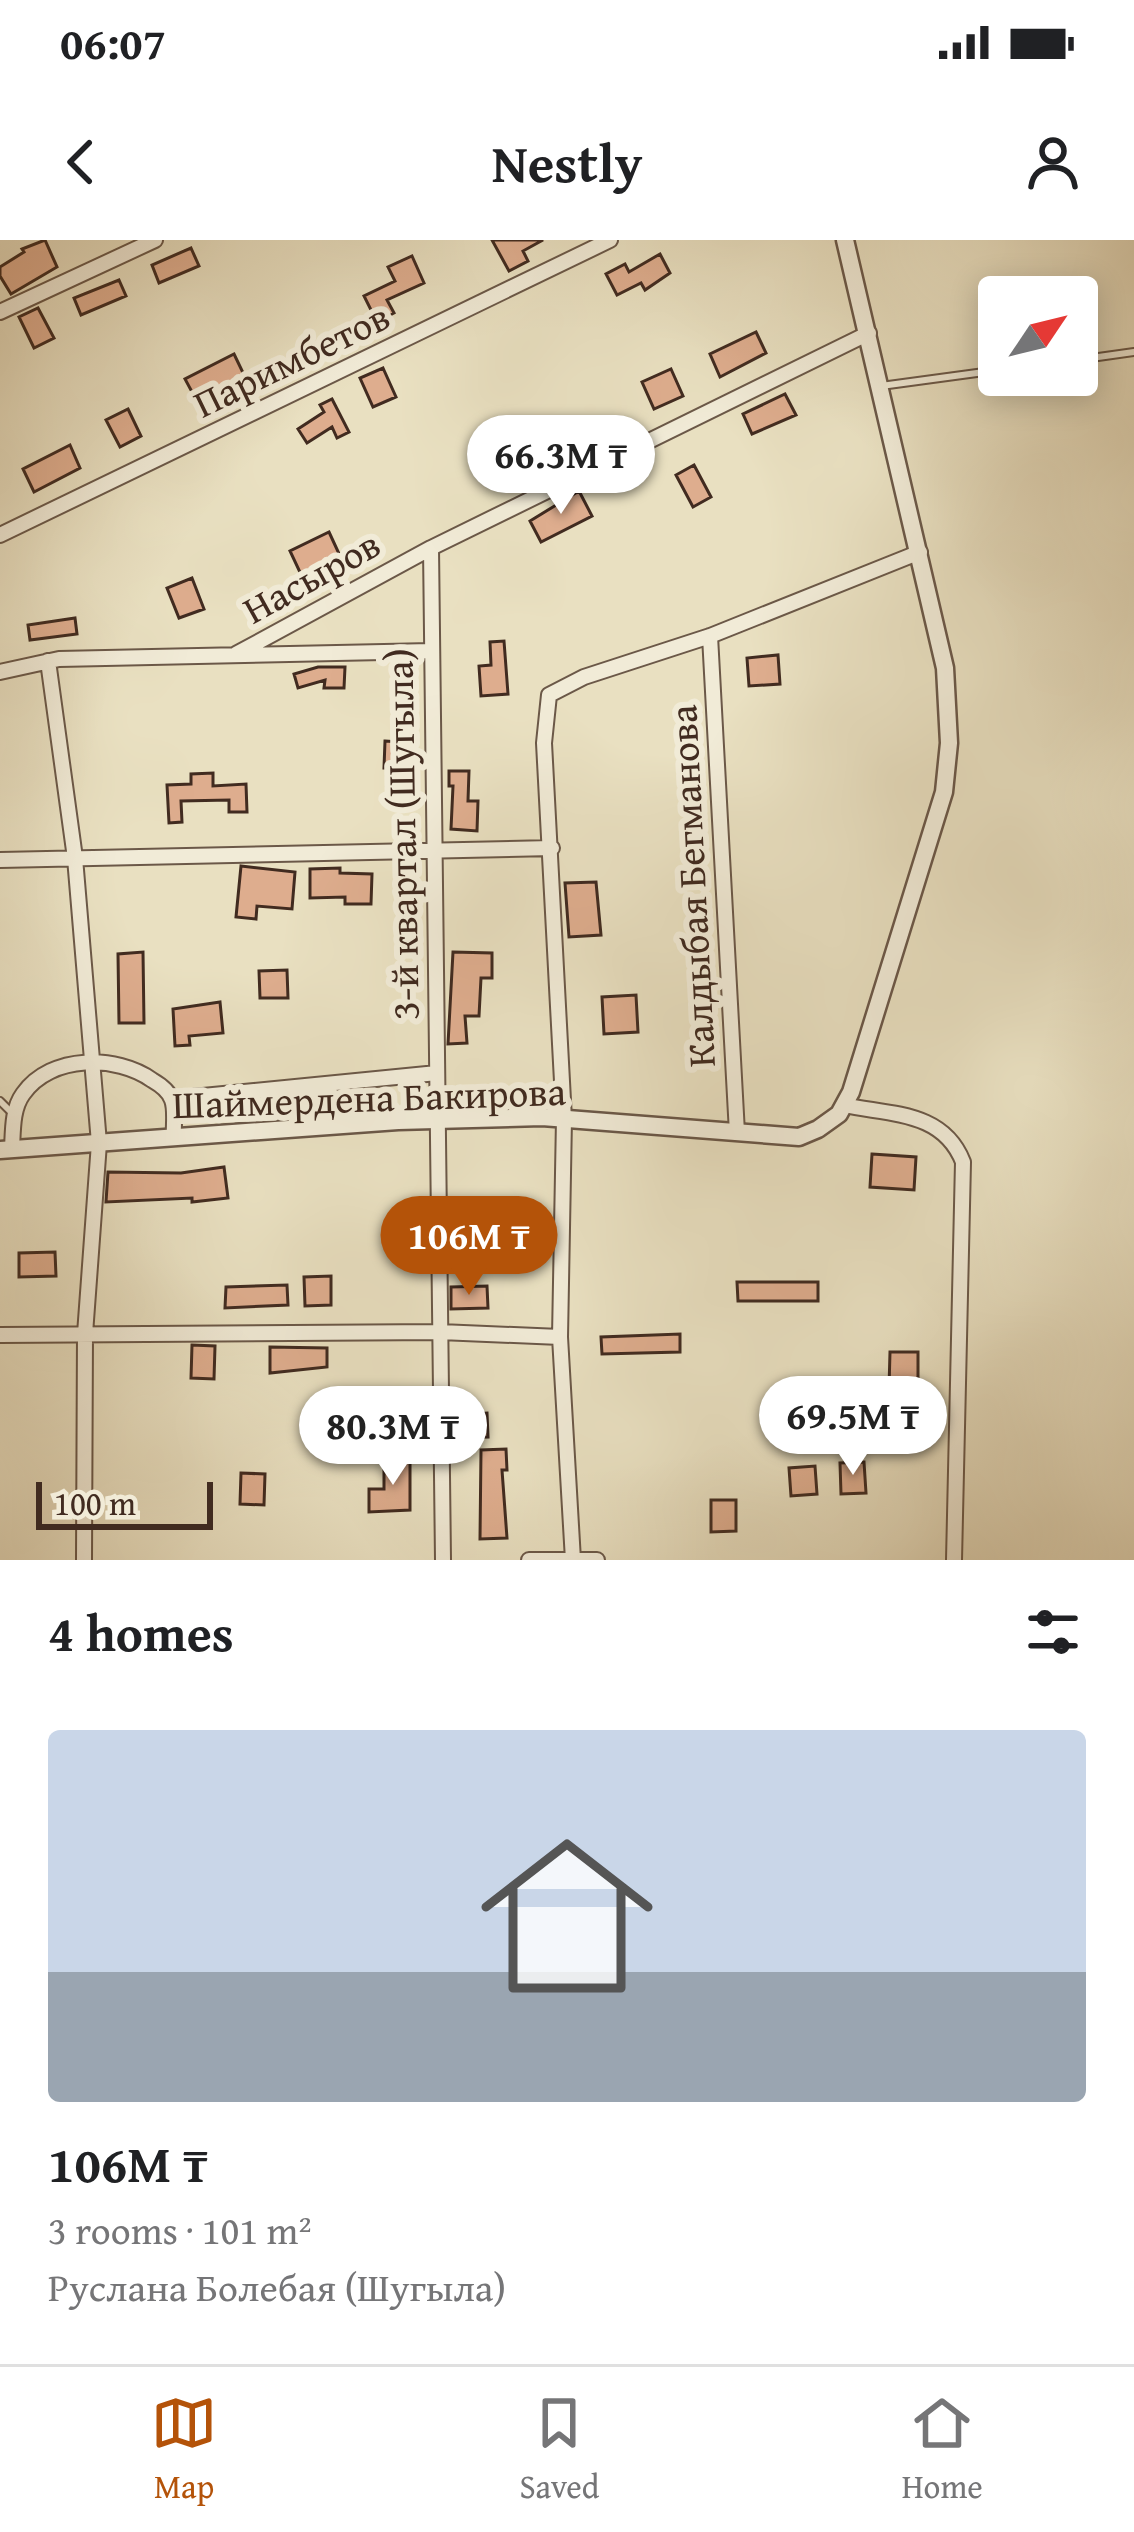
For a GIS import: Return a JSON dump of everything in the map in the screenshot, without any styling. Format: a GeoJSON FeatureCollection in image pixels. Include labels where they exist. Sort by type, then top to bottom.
{"type":"FeatureCollection","features":[{"type":"Feature","properties":{"kind":"street"},"geometry":{"type":"LineString","coordinates":[[0,312],[155,240]]}},
{"type":"Feature","properties":{"kind":"street","name":"Паримбетов"},"geometry":{"type":"LineString","coordinates":[[0,535],[610,240]]}},
{"type":"Feature","properties":{"kind":"street"},"geometry":{"type":"LineString","coordinates":[[845,240],[945,668],[949,743],[944,792],[868,1043],[844,1105],[937,1124],[954,1139],[963,1162],[954,1560]]}},
{"type":"Feature","properties":{"kind":"street","name":"Насыров"},"geometry":{"type":"LineString","coordinates":[[236,654],[431,548],[869,333]]}},
{"type":"Feature","properties":{"kind":"street","name":"3-й квартал (Шугыла)"},"geometry":{"type":"LineString","coordinates":[[431,548],[443,1560]]}},
{"type":"Feature","properties":{"kind":"street"},"geometry":{"type":"LineString","coordinates":[[573,1559],[560,1337],[564,1119],[544,743],[549,695],[584,677],[710,636],[920,552]]}},
{"type":"Feature","properties":{"kind":"street","name":"Калдыбая Бегманова"},"geometry":{"type":"LineString","coordinates":[[710,636],[737,1132]]}},
{"type":"Feature","properties":{"kind":"street"},"geometry":{"type":"LineString","coordinates":[[0,672],[48,661],[430,651]]}},
{"type":"Feature","properties":{"kind":"street"},"geometry":{"type":"LineString","coordinates":[[48,661],[75,858],[99,1143],[85,1334],[84,1560]]}},
{"type":"Feature","properties":{"kind":"street"},"geometry":{"type":"LineString","coordinates":[[0,860],[552,848]]}},
{"type":"Feature","properties":{"kind":"street"},"geometry":{"type":"LineString","coordinates":[[6,1150],[22,1094],[53,1070],[92,1061],[133,1066],[161,1086],[172,1099],[173,1138]]}},
{"type":"Feature","properties":{"kind":"street"},"geometry":{"type":"LineString","coordinates":[[172,1099],[437,1073]]}},
{"type":"Feature","properties":{"kind":"street","name":"Шаймердена Бакирова"},"geometry":{"type":"LineString","coordinates":[[6,1150],[438,1120],[564,1119],[799,1137],[818,1129],[844,1105]]}},
{"type":"Feature","properties":{"kind":"street"},"geometry":{"type":"LineString","coordinates":[[0,1335],[440,1331],[560,1337]]}},
{"type":"Feature","properties":{"kind":"street"},"geometry":{"type":"LineString","coordinates":[[529,1560],[597,1560]]}},
{"type":"Feature","properties":{"kind":"lane"},"geometry":{"type":"LineString","coordinates":[[1098,356],[1134,352]]}},
{"type":"Feature","properties":{"kind":"lane"},"geometry":{"type":"LineString","coordinates":[[881,386],[978,373]]}},
{"type":"Feature","properties":{"kind":"lane"},"geometry":{"type":"LineString","coordinates":[[0,1101],[14,1116]]}},
{"type":"Feature","properties":{"kind":"building"},"geometry":{"type":"Polygon","coordinates":[[[45,240],[57,267],[11,294],[0,267],[22,249],[45,240]]]}},
{"type":"Feature","properties":{"kind":"building"},"geometry":{"type":"Polygon","coordinates":[[[492,240],[543,240],[523,251],[528,261],[509,271],[492,240]]]}},
{"type":"Feature","properties":{"kind":"building"},"geometry":{"type":"Polygon","coordinates":[[[191,248],[199,266],[159,283],[152,265],[191,248]]]}},
{"type":"Feature","properties":{"kind":"building"},"geometry":{"type":"Polygon","coordinates":[[[660,254],[670,273],[645,290],[641,283],[617,295],[606,274],[625,264],[629,272],[660,254]]]}},
{"type":"Feature","properties":{"kind":"building"},"geometry":{"type":"Polygon","coordinates":[[[412,256],[424,283],[387,300],[394,313],[377,322],[364,296],[395,281],[388,267],[412,256]]]}},
{"type":"Feature","properties":{"kind":"building"},"geometry":{"type":"Polygon","coordinates":[[[119,280],[126,296],[81,315],[74,298],[119,280]]]}},
{"type":"Feature","properties":{"kind":"building"},"geometry":{"type":"Polygon","coordinates":[[[38,308],[54,338],[34,348],[19,317],[38,308]]]}},
{"type":"Feature","properties":{"kind":"building"},"geometry":{"type":"Polygon","coordinates":[[[756,332],[766,353],[720,377],[710,354],[756,332]]]}},
{"type":"Feature","properties":{"kind":"building"},"geometry":{"type":"Polygon","coordinates":[[[234,354],[247,381],[199,405],[185,379],[234,354]]]}},
{"type":"Feature","properties":{"kind":"building"},"geometry":{"type":"Polygon","coordinates":[[[383,368],[396,397],[373,407],[360,378],[383,368]]]}},
{"type":"Feature","properties":{"kind":"building"},"geometry":{"type":"Polygon","coordinates":[[[671,369],[683,396],[654,409],[642,382],[671,369]]]}},
{"type":"Feature","properties":{"kind":"building"},"geometry":{"type":"Polygon","coordinates":[[[785,394],[796,415],[752,434],[743,414],[785,394]]]}},
{"type":"Feature","properties":{"kind":"building"},"geometry":{"type":"Polygon","coordinates":[[[332,399],[349,432],[337,438],[332,427],[307,443],[298,429],[324,412],[320,405],[332,399]]]}},
{"type":"Feature","properties":{"kind":"building"},"geometry":{"type":"Polygon","coordinates":[[[128,409],[141,436],[120,447],[106,420],[128,409]]]}},
{"type":"Feature","properties":{"kind":"building"},"geometry":{"type":"Polygon","coordinates":[[[70,445],[80,468],[34,492],[23,469],[70,445]]]}},
{"type":"Feature","properties":{"kind":"building"},"geometry":{"type":"Polygon","coordinates":[[[694,465],[711,497],[693,507],[676,475],[694,465]]]}},
{"type":"Feature","properties":{"kind":"building"},"geometry":{"type":"Polygon","coordinates":[[[579,491],[592,516],[541,542],[530,521],[579,491]]]}},
{"type":"Feature","properties":{"kind":"building"},"geometry":{"type":"Polygon","coordinates":[[[329,532],[341,558],[326,565],[329,571],[305,583],[290,551],[329,532]]]}},
{"type":"Feature","properties":{"kind":"building"},"geometry":{"type":"Polygon","coordinates":[[[192,578],[204,609],[179,618],[167,588],[192,578]]]}},
{"type":"Feature","properties":{"kind":"building"},"geometry":{"type":"Polygon","coordinates":[[[75,618],[77,634],[30,640],[28,625],[75,618]]]}},
{"type":"Feature","properties":{"kind":"building"},"geometry":{"type":"Polygon","coordinates":[[[504,641],[508,694],[481,696],[479,666],[491,665],[490,642],[504,641]]]}},
{"type":"Feature","properties":{"kind":"building"},"geometry":{"type":"Polygon","coordinates":[[[778,655],[780,684],[749,686],[747,658],[778,655]]]}},
{"type":"Feature","properties":{"kind":"building"},"geometry":{"type":"Polygon","coordinates":[[[318,667],[345,667],[344,688],[324,688],[325,680],[298,688],[294,674],[318,667]]]}},
{"type":"Feature","properties":{"kind":"building"},"geometry":{"type":"Polygon","coordinates":[[[385,741],[413,743],[412,769],[384,768],[385,741]]]}},
{"type":"Feature","properties":{"kind":"building"},"geometry":{"type":"Polygon","coordinates":[[[449,771],[469,771],[468,801],[478,801],[477,831],[451,829],[449,771]]]}},
{"type":"Feature","properties":{"kind":"building"},"geometry":{"type":"Polygon","coordinates":[[[213,773],[213,786],[246,784],[247,812],[229,812],[229,800],[181,801],[182,822],[169,823],[167,785],[191,784],[191,774],[213,773]]]}},
{"type":"Feature","properties":{"kind":"building"},"geometry":{"type":"Polygon","coordinates":[[[241,866],[295,872],[292,909],[257,906],[256,919],[236,917],[241,866]]]}},
{"type":"Feature","properties":{"kind":"building"},"geometry":{"type":"Polygon","coordinates":[[[340,868],[340,873],[372,874],[371,904],[345,904],[345,897],[310,898],[310,869],[340,868]]]}},
{"type":"Feature","properties":{"kind":"building"},"geometry":{"type":"Polygon","coordinates":[[[596,882],[601,935],[569,937],[565,883],[596,882]]]}},
{"type":"Feature","properties":{"kind":"building"},"geometry":{"type":"Polygon","coordinates":[[[143,952],[144,1023],[119,1023],[118,954],[143,952]]]}},
{"type":"Feature","properties":{"kind":"building"},"geometry":{"type":"Polygon","coordinates":[[[453,952],[492,953],[492,978],[481,978],[479,1016],[465,1016],[467,1043],[448,1044],[453,952]]]}},
{"type":"Feature","properties":{"kind":"building"},"geometry":{"type":"Polygon","coordinates":[[[287,970],[288,998],[260,998],[259,971],[287,970]]]}},
{"type":"Feature","properties":{"kind":"building"},"geometry":{"type":"Polygon","coordinates":[[[636,995],[638,1032],[604,1034],[602,997],[636,995]]]}},
{"type":"Feature","properties":{"kind":"building"},"geometry":{"type":"Polygon","coordinates":[[[220,1002],[223,1033],[189,1036],[190,1045],[175,1046],[173,1009],[220,1002]]]}},
{"type":"Feature","properties":{"kind":"building"},"geometry":{"type":"Polygon","coordinates":[[[872,1154],[916,1157],[914,1190],[870,1187],[872,1154]]]}},
{"type":"Feature","properties":{"kind":"building"},"geometry":{"type":"Polygon","coordinates":[[[224,1167],[228,1198],[106,1202],[108,1172],[181,1173],[224,1167]]]}},
{"type":"Feature","properties":{"kind":"building"},"geometry":{"type":"Polygon","coordinates":[[[55,1252],[56,1276],[19,1277],[19,1253],[55,1252]]]}},
{"type":"Feature","properties":{"kind":"building"},"geometry":{"type":"Polygon","coordinates":[[[331,1276],[331,1305],[305,1306],[304,1277],[331,1276]]]}},
{"type":"Feature","properties":{"kind":"building"},"geometry":{"type":"Polygon","coordinates":[[[737,1282],[818,1282],[818,1301],[738,1301],[737,1282]]]}},
{"type":"Feature","properties":{"kind":"building"},"geometry":{"type":"Polygon","coordinates":[[[287,1285],[288,1305],[225,1308],[226,1287],[287,1285]]]}},
{"type":"Feature","properties":{"kind":"building"},"geometry":{"type":"Polygon","coordinates":[[[487,1286],[488,1308],[451,1309],[451,1287],[487,1286]]]}},
{"type":"Feature","properties":{"kind":"building"},"geometry":{"type":"Polygon","coordinates":[[[680,1334],[680,1352],[602,1354],[601,1337],[680,1334]]]}},
{"type":"Feature","properties":{"kind":"building"},"geometry":{"type":"Polygon","coordinates":[[[192,1345],[215,1346],[214,1379],[191,1378],[192,1345]]]}},
{"type":"Feature","properties":{"kind":"building"},"geometry":{"type":"Polygon","coordinates":[[[270,1347],[327,1348],[327,1367],[270,1373],[270,1347]]]}},
{"type":"Feature","properties":{"kind":"building"},"geometry":{"type":"Polygon","coordinates":[[[890,1352],[918,1352],[918,1389],[889,1388],[890,1352]]]}},
{"type":"Feature","properties":{"kind":"building"},"geometry":{"type":"Polygon","coordinates":[[[487,1413],[488,1437],[453,1438],[453,1415],[487,1413]]]}},
{"type":"Feature","properties":{"kind":"building"},"geometry":{"type":"Polygon","coordinates":[[[506,1449],[507,1470],[502,1470],[507,1538],[480,1539],[481,1450],[506,1449]]]}},
{"type":"Feature","properties":{"kind":"building"},"geometry":{"type":"Polygon","coordinates":[[[384,1459],[410,1459],[410,1510],[369,1512],[369,1489],[384,1489],[384,1459]]]}},
{"type":"Feature","properties":{"kind":"building"},"geometry":{"type":"Polygon","coordinates":[[[864,1462],[866,1493],[841,1494],[840,1463],[864,1462]]]}},
{"type":"Feature","properties":{"kind":"building"},"geometry":{"type":"Polygon","coordinates":[[[815,1466],[817,1494],[791,1496],[789,1468],[815,1466]]]}},
{"type":"Feature","properties":{"kind":"building"},"geometry":{"type":"Polygon","coordinates":[[[241,1473],[265,1474],[264,1505],[240,1504],[241,1473]]]}},
{"type":"Feature","properties":{"kind":"building"},"geometry":{"type":"Polygon","coordinates":[[[711,1500],[736,1500],[736,1531],[711,1532],[711,1500]]]}}]}
